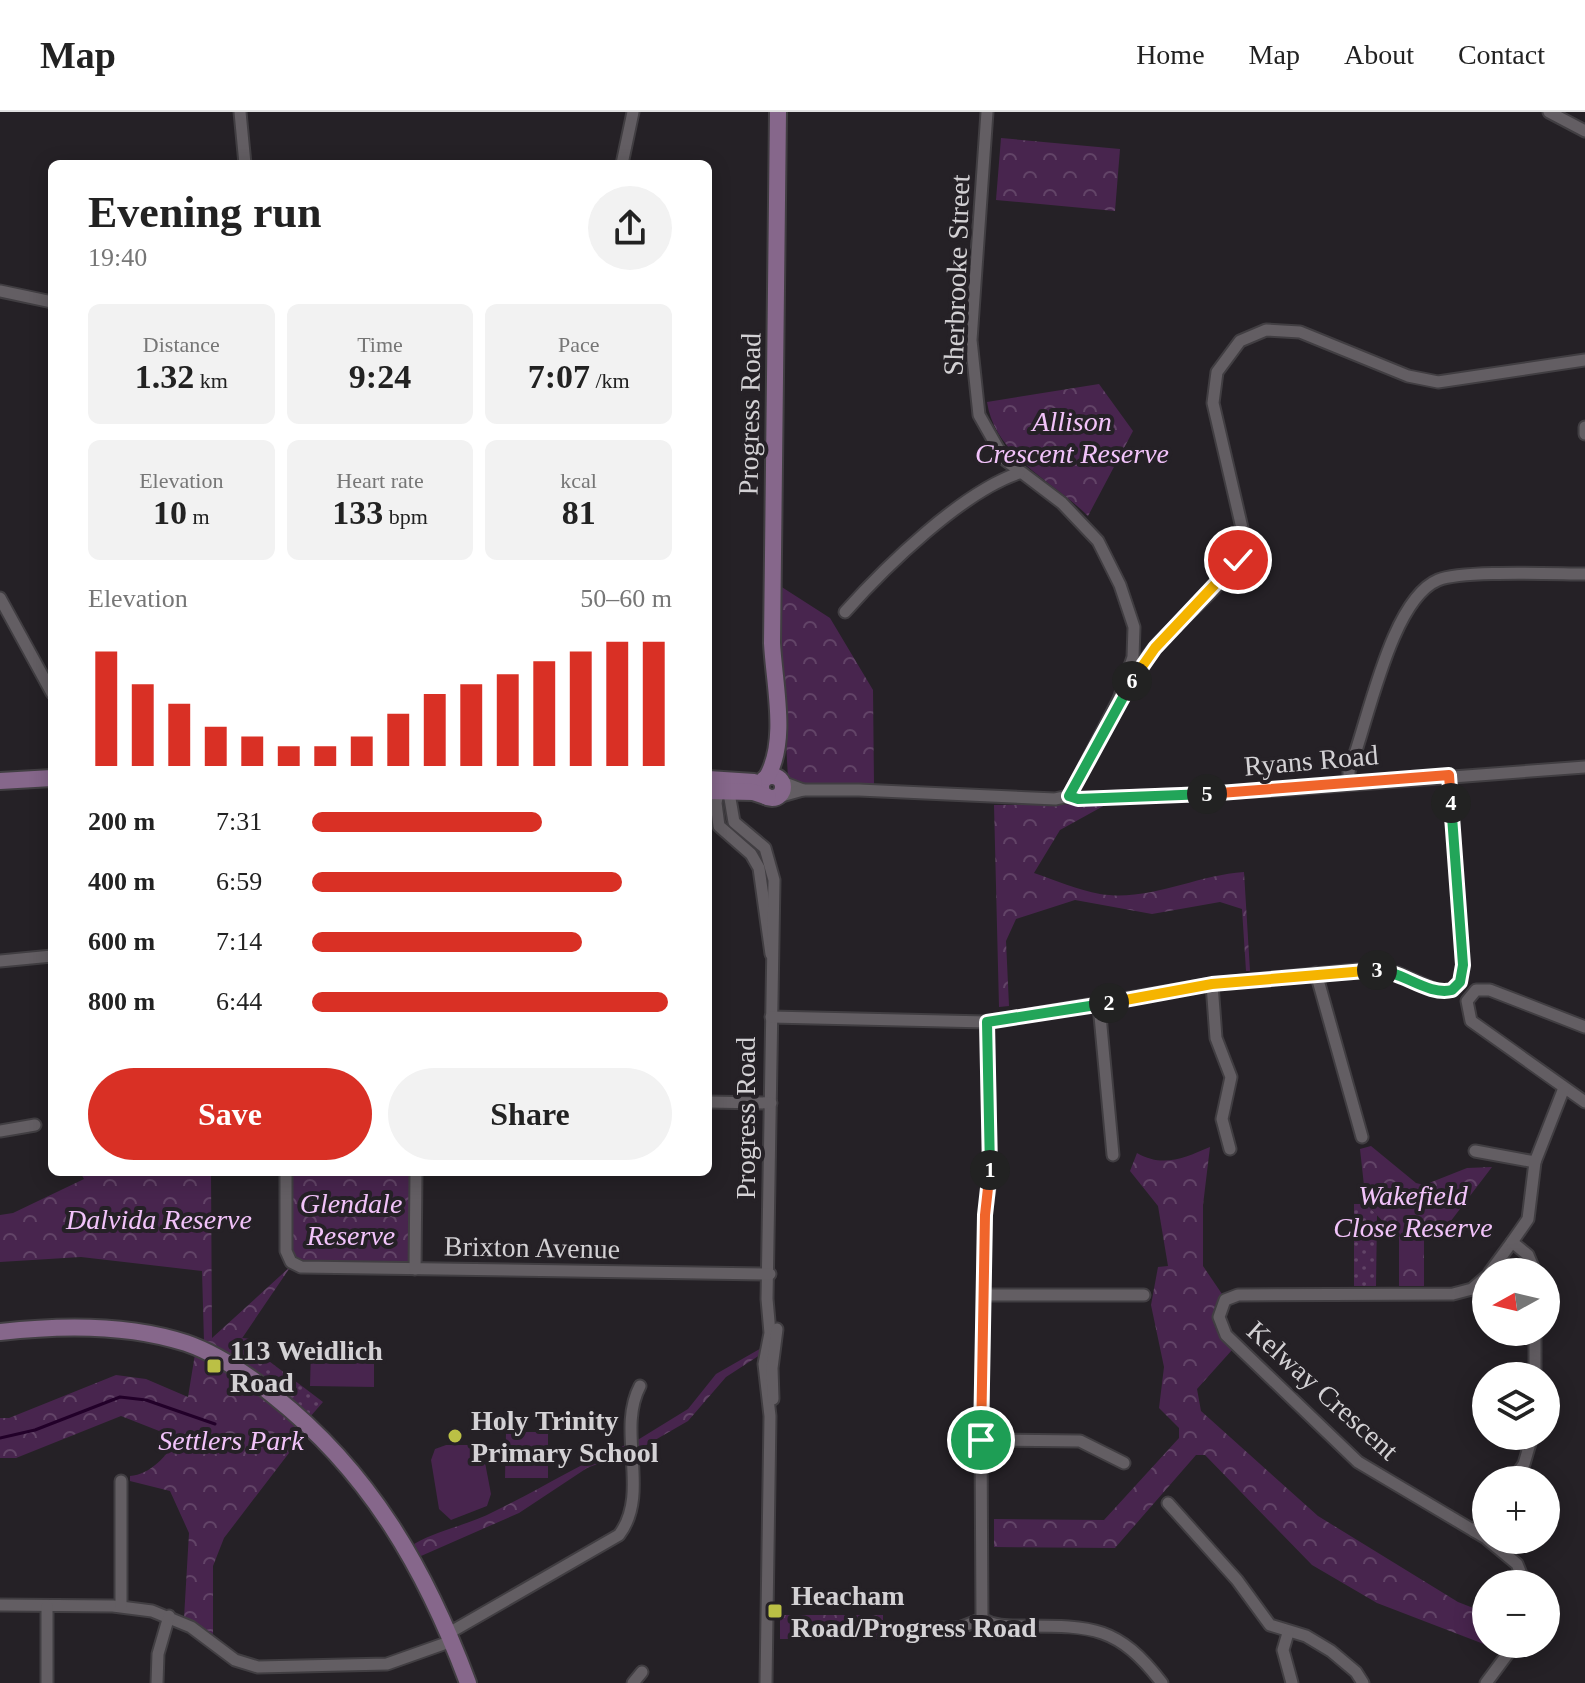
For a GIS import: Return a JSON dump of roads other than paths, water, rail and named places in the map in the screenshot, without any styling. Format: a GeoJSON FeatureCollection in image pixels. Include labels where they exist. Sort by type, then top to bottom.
{"type":"FeatureCollection","features":[{"type":"Feature","properties":{"kind":"street"},"geometry":{"type":"LineString","coordinates":[[240,112],[245,160]]}},
{"type":"Feature","properties":{"kind":"street"},"geometry":{"type":"LineString","coordinates":[[623,160],[633,112]]}},
{"type":"Feature","properties":{"kind":"street","name":"Progress Road"},"geometry":{"type":"LineString","coordinates":[[773,786],[777,716],[772,624],[778,112]]}},
{"type":"Feature","properties":{"kind":"street","name":"Sherbrooke Street"},"geometry":{"type":"LineString","coordinates":[[987,112],[972,366],[982,423],[998,451],[1019,473],[1053,495],[1082,522],[1104,551],[1120,585],[1135,636],[1119,699]]}},
{"type":"Feature","properties":{"kind":"street"},"geometry":{"type":"LineString","coordinates":[[1549,112],[1585,131]]}},
{"type":"Feature","properties":{"kind":"street"},"geometry":{"type":"LineString","coordinates":[[0,291],[48,301]]}},
{"type":"Feature","properties":{"kind":"street"},"geometry":{"type":"LineString","coordinates":[[1069,796],[1119,699],[1155,648],[1231,568],[1244,549],[1245,541],[1213,403],[1217,372],[1240,341],[1266,330],[1300,332],[1408,376],[1438,382],[1585,360]]}},
{"type":"Feature","properties":{"kind":"street"},"geometry":{"type":"LineString","coordinates":[[1585,427],[1585,434]]}},
{"type":"Feature","properties":{"kind":"street"},"geometry":{"type":"LineString","coordinates":[[845,612],[900,558],[972,497],[1000,480],[1019,473]]}},
{"type":"Feature","properties":{"kind":"street"},"geometry":{"type":"LineString","coordinates":[[1349,783],[1349,771],[1382,663],[1411,609],[1431,584],[1450,577],[1585,574]]}},
{"type":"Feature","properties":{"kind":"street"},"geometry":{"type":"LineString","coordinates":[[0,598],[48,686]]}},
{"type":"Feature","properties":{"kind":"street"},"geometry":{"type":"LineString","coordinates":[[1355,757],[1363,782]]}},
{"type":"Feature","properties":{"kind":"street","name":"Ryans Road"},"geometry":{"type":"LineString","coordinates":[[717,787],[753,792],[773,786],[803,790],[1055,799],[1069,796],[1078,799],[1248,792],[1585,767]]}},
{"type":"Feature","properties":{"kind":"street"},"geometry":{"type":"LineString","coordinates":[[771,1017],[987,1022],[1212,984],[1316,973],[1382,970],[1446,992],[1460,982],[1463,965],[1449,775]]}},
{"type":"Feature","properties":{"kind":"street"},"geometry":{"type":"LineString","coordinates":[[2,779],[48,778]]}},
{"type":"Feature","properties":{"kind":"street","name":"Progress Road"},"geometry":{"type":"LineString","coordinates":[[717,787],[734,822],[756,837],[772,861],[774,937],[771,954],[770,1278],[767,1299],[770,1333],[764,1364],[770,1416],[766,1683]]}},
{"type":"Feature","properties":{"kind":"street"},"geometry":{"type":"LineString","coordinates":[[0,961],[48,956]]}},
{"type":"Feature","properties":{"kind":"street"},"geometry":{"type":"LineString","coordinates":[[1316,973],[1362,1137]]}},
{"type":"Feature","properties":{"kind":"street"},"geometry":{"type":"LineString","coordinates":[[1212,984],[1216,1038],[1231,1077],[1222,1119],[1230,1149]]}},
{"type":"Feature","properties":{"kind":"street"},"geometry":{"type":"LineString","coordinates":[[1585,1027],[1490,990],[1476,990],[1467,1001],[1471,1021],[1585,1102]]}},
{"type":"Feature","properties":{"kind":"street"},"geometry":{"type":"LineString","coordinates":[[1099,1005],[1113,1155]]}},
{"type":"Feature","properties":{"kind":"street"},"geometry":{"type":"LineString","coordinates":[[982,1619],[985,1215],[991,1177],[987,1022]]}},
{"type":"Feature","properties":{"kind":"street","name":"Kelway Crescent"},"geometry":{"type":"LineString","coordinates":[[1500,1258],[1531,1211],[1535,1162],[1564,1088]]}},
{"type":"Feature","properties":{"kind":"street"},"geometry":{"type":"LineString","coordinates":[[712,1102],[771,1103]]}},
{"type":"Feature","properties":{"kind":"street"},"geometry":{"type":"LineString","coordinates":[[0,1131],[35,1125]]}},
{"type":"Feature","properties":{"kind":"street"},"geometry":{"type":"LineString","coordinates":[[1475,1151],[1535,1162]]}},
{"type":"Feature","properties":{"kind":"street","name":"Brixton Avenue"},"geometry":{"type":"LineString","coordinates":[[286,1176],[286,1251],[294,1264],[306,1268],[770,1278]]}},
{"type":"Feature","properties":{"kind":"street"},"geometry":{"type":"LineString","coordinates":[[415,1269],[416,1176]]}},
{"type":"Feature","properties":{"kind":"street"},"geometry":{"type":"LineString","coordinates":[[1512,1242],[1529,1258]]}},
{"type":"Feature","properties":{"kind":"street","name":"Kelway Crescent"},"geometry":{"type":"LineString","coordinates":[[1472,1289],[1453,1294],[1238,1295],[1225,1300],[1219,1313],[1226,1335],[1358,1462],[1472,1530]]}},
{"type":"Feature","properties":{"kind":"street"},"geometry":{"type":"LineString","coordinates":[[984,1295],[1144,1295]]}},
{"type":"Feature","properties":{"kind":"street"},"geometry":{"type":"LineString","coordinates":[[0,1332],[82,1329],[155,1335],[189,1344],[235,1368],[295,1414],[358,1477],[412,1555],[468,1683]]}},
{"type":"Feature","properties":{"kind":"street"},"geometry":{"type":"LineString","coordinates":[[0,1605],[121,1606],[169,1616],[199,1632],[242,1663],[275,1668],[387,1664],[450,1637],[619,1535],[631,1507],[633,1403],[640,1386]]}},
{"type":"Feature","properties":{"kind":"street"},"geometry":{"type":"LineString","coordinates":[[981,1440],[1080,1441],[1124,1463]]}},
{"type":"Feature","properties":{"kind":"street"},"geometry":{"type":"LineString","coordinates":[[121,1481],[121,1606]]}},
{"type":"Feature","properties":{"kind":"street"},"geometry":{"type":"LineString","coordinates":[[1168,1503],[1237,1580],[1265,1620],[1288,1633],[1306,1636],[1331,1651],[1356,1672],[1363,1683]]}},
{"type":"Feature","properties":{"kind":"street","name":"Kelway Crescent"},"geometry":{"type":"LineString","coordinates":[[1505,1554],[1519,1570]]}},
{"type":"Feature","properties":{"kind":"street"},"geometry":{"type":"LineString","coordinates":[[47,1606],[47,1683]]}},
{"type":"Feature","properties":{"kind":"street"},"geometry":{"type":"LineString","coordinates":[[157,1683],[158,1654],[169,1616]]}},
{"type":"Feature","properties":{"kind":"street"},"geometry":{"type":"LineString","coordinates":[[911,1628],[959,1628],[982,1619],[1001,1626],[1094,1629],[1120,1641],[1162,1683]]}},
{"type":"Feature","properties":{"kind":"street"},"geometry":{"type":"LineString","coordinates":[[1288,1633],[1283,1650],[1292,1683]]}},
{"type":"Feature","properties":{"kind":"street"},"geometry":{"type":"LineString","coordinates":[[1486,1683],[1505,1658]]}},
{"type":"Feature","properties":{"kind":"street"},"geometry":{"type":"LineString","coordinates":[[275,1668],[275,1683]]}},
{"type":"Feature","properties":{"kind":"street"},"geometry":{"type":"LineString","coordinates":[[633,1683],[642,1672]]}},
{"type":"Feature","properties":{"kind":"waterway"},"geometry":{"type":"LineString","coordinates":[[0,1438],[35,1430],[120,1397],[146,1400],[215,1424]]}},
{"type":"Feature","properties":{"kind":"place","name":"113 Weidlich Road"},"geometry":{"type":"Point","coordinates":[214,1366]}},
{"type":"Feature","properties":{"kind":"place","name":"Holy Trinity Primary School"},"geometry":{"type":"Point","coordinates":[455,1436]}},
{"type":"Feature","properties":{"kind":"place","name":"Heacham Road/Progress Road"},"geometry":{"type":"Point","coordinates":[775,1611]}},
{"type":"Feature","properties":{"kind":"park label","name":"Allison Crescent Reserve"},"geometry":{"type":"Point","coordinates":[1072,437]}},
{"type":"Feature","properties":{"kind":"park label","name":"Wakefield Close Reserve"},"geometry":{"type":"Point","coordinates":[1413,1211]}},
{"type":"Feature","properties":{"kind":"park label","name":"Dalvida Reserve"},"geometry":{"type":"Point","coordinates":[159,1219]}},
{"type":"Feature","properties":{"kind":"park label","name":"Glendale Reserve"},"geometry":{"type":"Point","coordinates":[351,1219]}},
{"type":"Feature","properties":{"kind":"park label","name":"Settlers Park"},"geometry":{"type":"Point","coordinates":[231,1440]}}]}
